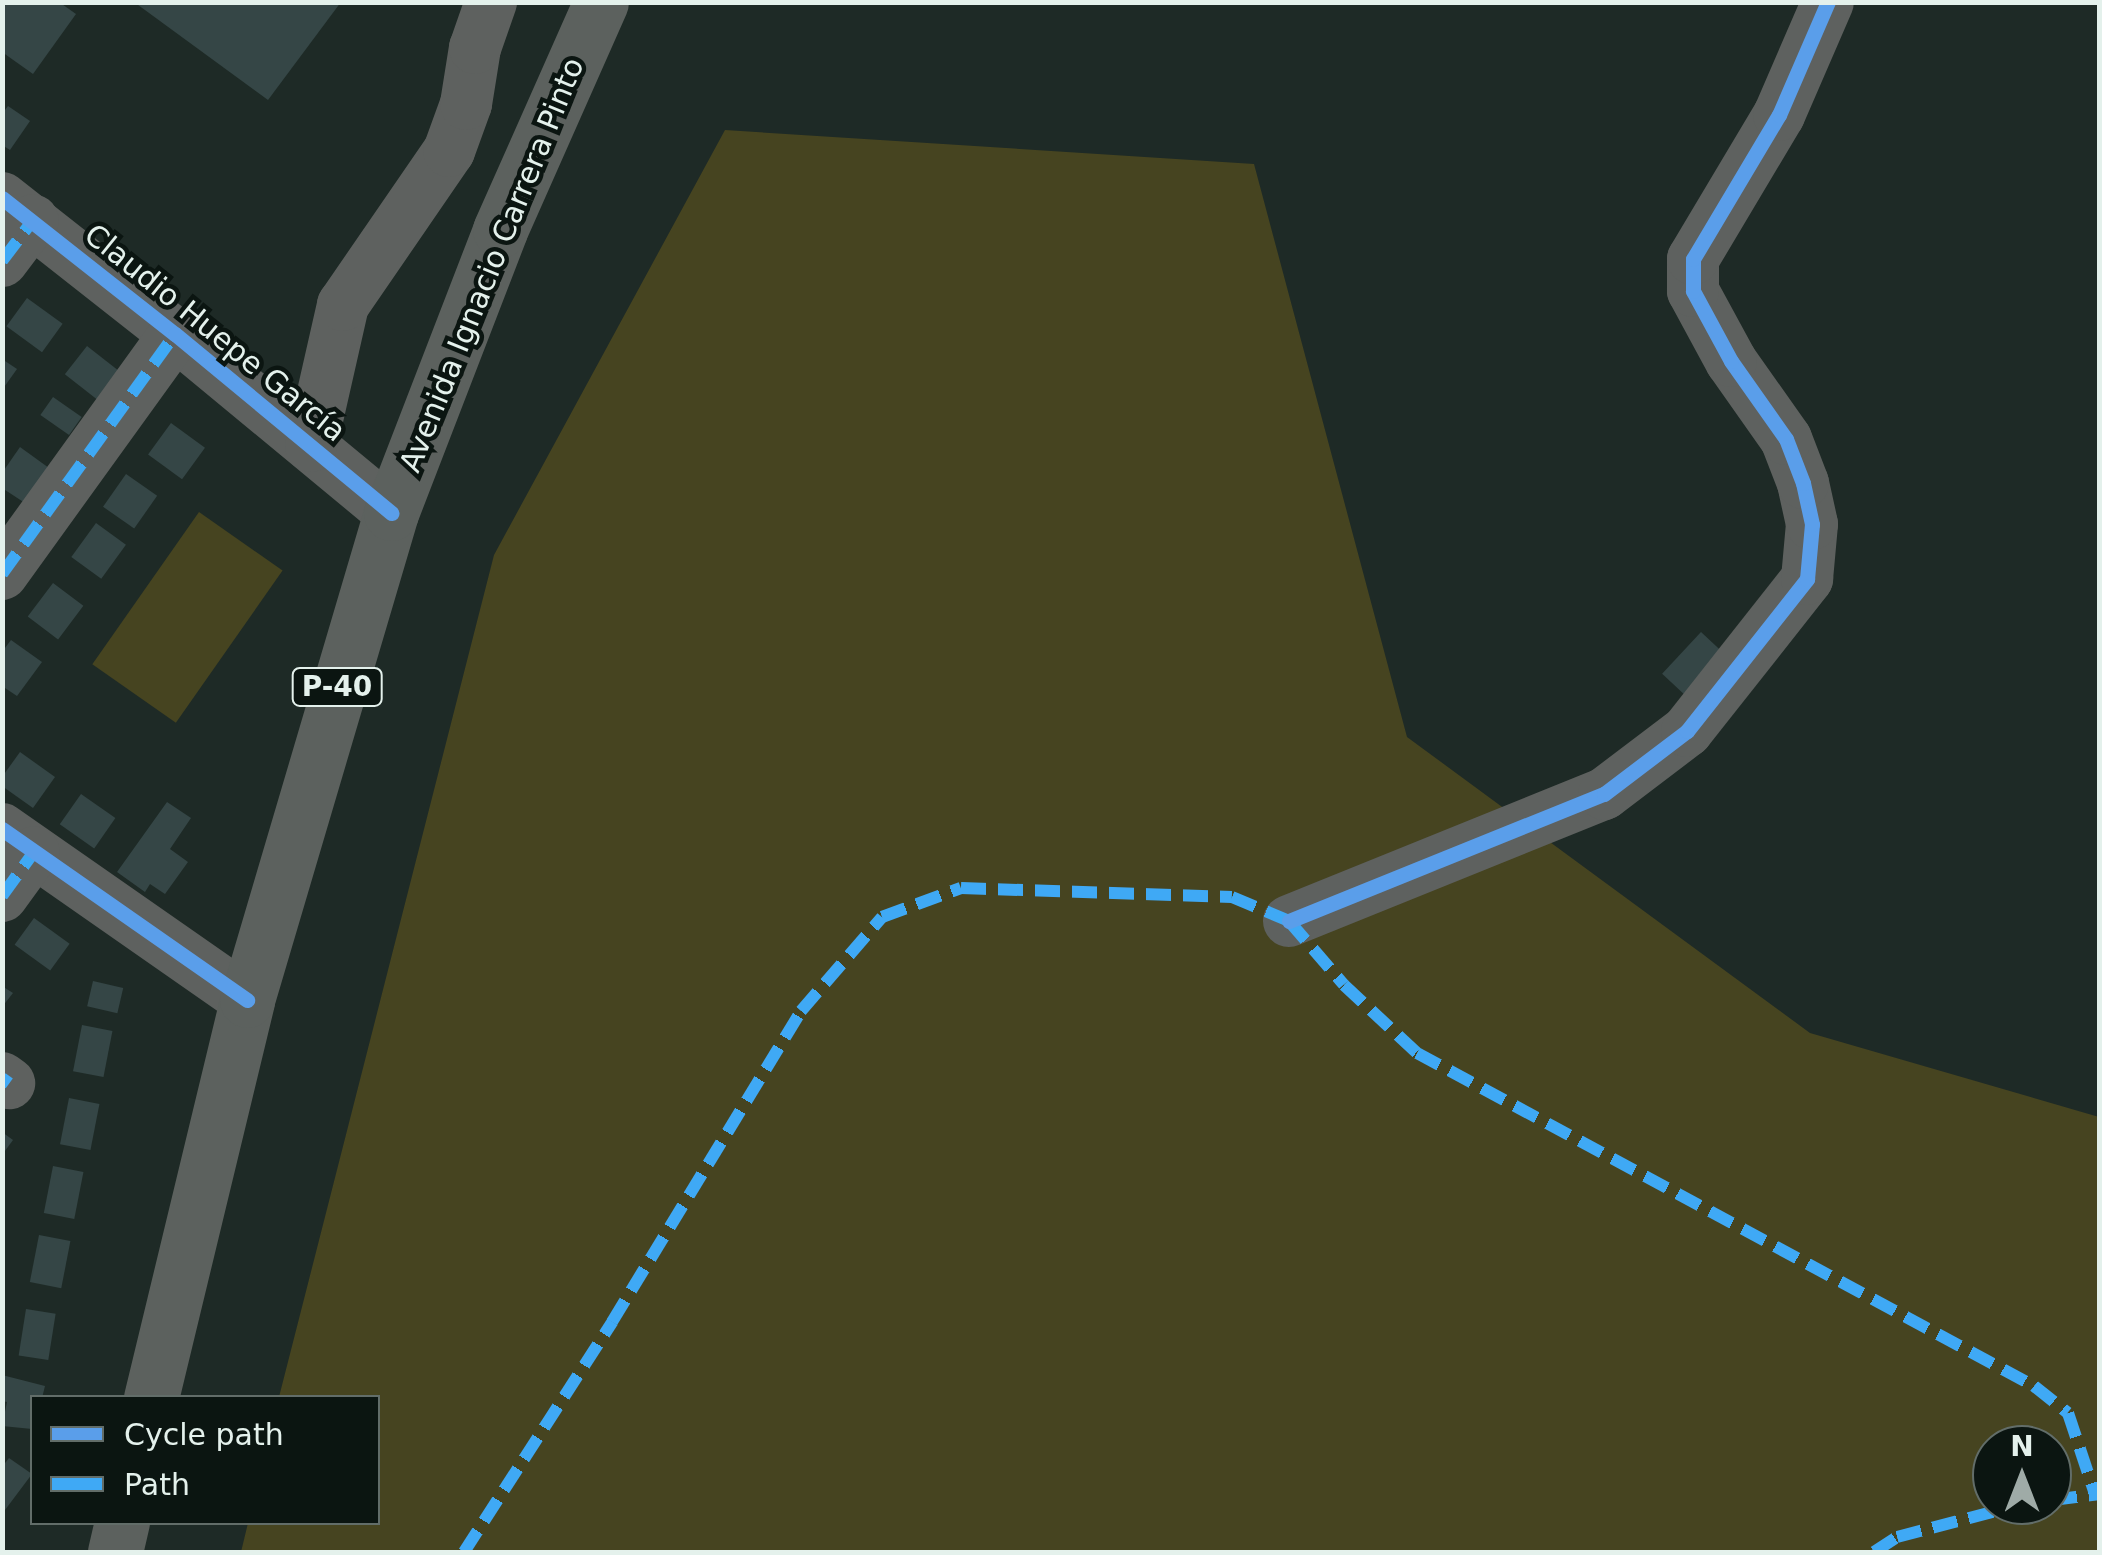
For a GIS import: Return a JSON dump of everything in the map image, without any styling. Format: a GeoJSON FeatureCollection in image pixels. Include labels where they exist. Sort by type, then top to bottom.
{"type":"FeatureCollection","features":[{"type":"Feature","properties":{"kind":"main road","name":"Avenida Ignacio Carrera Pinto"},"geometry":{"type":"LineString","coordinates":[[152,1395],[247,1000],[391,514],[500,230],[601,2]]}},
{"type":"Feature","properties":{"kind":"main road"},"geometry":{"type":"LineString","coordinates":[[115,1552],[121,1525]]}},
{"type":"Feature","properties":{"kind":"street"},"geometry":{"type":"LineString","coordinates":[[310,446],[342,305],[448,151],[466,104],[475,48],[490,2]]}},
{"type":"Feature","properties":{"kind":"street"},"geometry":{"type":"LineString","coordinates":[[1289,921],[1604,794],[1688,731],[1806,580],[1812,524],[1802,483],[1786,439],[1732,361],[1694,291],[1694,260],[1780,116],[1828,2]]}},
{"type":"Feature","properties":{"kind":"street"},"geometry":{"type":"LineString","coordinates":[[2,261],[18,209]]}},
{"type":"Feature","properties":{"kind":"street","name":"Claudio Huepe García"},"geometry":{"type":"LineString","coordinates":[[18,209],[176,334],[391,514]]}},
{"type":"Feature","properties":{"kind":"street"},"geometry":{"type":"LineString","coordinates":[[2,574],[176,334]]}},
{"type":"Feature","properties":{"kind":"street"},"geometry":{"type":"LineString","coordinates":[[2,896],[18,840],[247,1000]]}},
{"type":"Feature","properties":{"kind":"shaded area"},"geometry":{"type":"Polygon","coordinates":[[[725,130],[1254,164],[1407,737],[1810,1033],[2099,1117],[2099,1552],[241,1552],[248,1525],[380,1525],[380,1395],[280,1395],[494,555],[725,130]]]}},
{"type":"Feature","properties":{"kind":"shaded area"},"geometry":{"type":"Polygon","coordinates":[[[199,512],[283,571],[176,723],[92,664],[199,512]]]}},
{"type":"Feature","properties":{"kind":"building"},"geometry":{"type":"Polygon","coordinates":[[[2,2],[59,2],[76,14],[33,74],[2,52],[2,2]]]}},
{"type":"Feature","properties":{"kind":"building"},"geometry":{"type":"Polygon","coordinates":[[[134,2],[341,2],[268,100],[134,2]]]}},
{"type":"Feature","properties":{"kind":"building"},"geometry":{"type":"Polygon","coordinates":[[[8,106],[30,121],[10,150],[2,145],[2,114],[8,106]]]}},
{"type":"Feature","properties":{"kind":"building"},"geometry":{"type":"Polygon","coordinates":[[[27,298],[63,324],[42,352],[6,326],[27,298]]]}},
{"type":"Feature","properties":{"kind":"building"},"geometry":{"type":"Polygon","coordinates":[[[87,346],[121,372],[99,401],[65,374],[87,346]]]}},
{"type":"Feature","properties":{"kind":"building"},"geometry":{"type":"Polygon","coordinates":[[[2,359],[17,369],[2,390],[2,359]]]}},
{"type":"Feature","properties":{"kind":"building"},"geometry":{"type":"Polygon","coordinates":[[[53,397],[82,417],[69,435],[40,415],[53,397]]]}},
{"type":"Feature","properties":{"kind":"building"},"geometry":{"type":"Polygon","coordinates":[[[171,423],[205,448],[182,479],[148,455],[171,423]]]}},
{"type":"Feature","properties":{"kind":"building"},"geometry":{"type":"Polygon","coordinates":[[[20,447],[49,468],[25,503],[2,488],[2,473],[20,447]]]}},
{"type":"Feature","properties":{"kind":"building"},"geometry":{"type":"Polygon","coordinates":[[[126,474],[157,496],[134,529],[103,507],[126,474]]]}},
{"type":"Feature","properties":{"kind":"building"},"geometry":{"type":"Polygon","coordinates":[[[96,523],[126,545],[101,579],[71,557],[96,523]]]}},
{"type":"Feature","properties":{"kind":"building"},"geometry":{"type":"Polygon","coordinates":[[[53,583],[83,606],[58,639],[28,617],[53,583]]]}},
{"type":"Feature","properties":{"kind":"building"},"geometry":{"type":"Polygon","coordinates":[[[1701,632],[1728,657],[1689,699],[1662,674],[1701,632]]]}},
{"type":"Feature","properties":{"kind":"building"},"geometry":{"type":"Polygon","coordinates":[[[11,640],[42,662],[17,696],[2,686],[2,652],[11,640]]]}},
{"type":"Feature","properties":{"kind":"building"},"geometry":{"type":"Polygon","coordinates":[[[20,752],[55,777],[33,808],[2,786],[2,777],[20,752]]]}},
{"type":"Feature","properties":{"kind":"building"},"geometry":{"type":"Polygon","coordinates":[[[81,794],[115,818],[94,848],[60,824],[81,794]]]}},
{"type":"Feature","properties":{"kind":"building"},"geometry":{"type":"Polygon","coordinates":[[[167,802],[191,818],[170,849],[188,862],[165,894],[150,884],[145,892],[117,872],[167,802]]]}},
{"type":"Feature","properties":{"kind":"building"},"geometry":{"type":"Polygon","coordinates":[[[34,918],[70,944],[50,971],[15,945],[34,918]]]}},
{"type":"Feature","properties":{"kind":"building"},"geometry":{"type":"Polygon","coordinates":[[[93,981],[123,988],[117,1013],[87,1006],[93,981]]]}},
{"type":"Feature","properties":{"kind":"building"},"geometry":{"type":"Polygon","coordinates":[[[2,986],[13,993],[2,1007],[2,986]]]}},
{"type":"Feature","properties":{"kind":"building"},"geometry":{"type":"Polygon","coordinates":[[[82,1025],[112,1031],[103,1077],[73,1071],[82,1025]]]}},
{"type":"Feature","properties":{"kind":"building"},"geometry":{"type":"Polygon","coordinates":[[[69,1098],[99,1104],[90,1150],[60,1144],[69,1098]]]}},
{"type":"Feature","properties":{"kind":"building"},"geometry":{"type":"Polygon","coordinates":[[[2,1132],[13,1140],[2,1155],[2,1132]]]}},
{"type":"Feature","properties":{"kind":"building"},"geometry":{"type":"Polygon","coordinates":[[[53,1166],[83,1172],[74,1219],[44,1213],[53,1166]]]}},
{"type":"Feature","properties":{"kind":"building"},"geometry":{"type":"Polygon","coordinates":[[[39,1235],[70,1241],[61,1288],[30,1282],[39,1235]]]}},
{"type":"Feature","properties":{"kind":"building"},"geometry":{"type":"Polygon","coordinates":[[[26,1309],[56,1314],[48,1360],[19,1355],[26,1309]]]}},
{"type":"Feature","properties":{"kind":"building"},"geometry":{"type":"Polygon","coordinates":[[[2,1375],[45,1386],[43,1395],[30,1395],[30,1429],[2,1426],[7,1402],[2,1401],[2,1375]]]}},
{"type":"Feature","properties":{"kind":"building"},"geometry":{"type":"Polygon","coordinates":[[[9,1458],[30,1473],[30,1477],[2,1514],[2,1467],[9,1458]]]}},
{"type":"Feature","properties":{"kind":"marked path"},"geometry":{"type":"LineString","coordinates":[[2,261],[33,220]]}},
{"type":"Feature","properties":{"kind":"marked path"},"geometry":{"type":"LineString","coordinates":[[2,574],[175,334]]}},
{"type":"Feature","properties":{"kind":"marked path"},"geometry":{"type":"LineString","coordinates":[[2,896],[34,852]]}},
{"type":"Feature","properties":{"kind":"marked path"},"geometry":{"type":"LineString","coordinates":[[464,1552],[612,1322],[801,1011],[882,917],[961,888],[1232,897],[1289,921],[1344,985],[1417,1053],[2034,1386],[2068,1413],[2095,1494]]}},
{"type":"Feature","properties":{"kind":"marked path"},"geometry":{"type":"LineString","coordinates":[[2,1078],[9,1083]]}},
{"type":"Feature","properties":{"kind":"marked path"},"geometry":{"type":"LineString","coordinates":[[2072,1498],[2100,1494]]}},
{"type":"Feature","properties":{"kind":"marked path"},"geometry":{"type":"LineString","coordinates":[[1874,1552],[1897,1537],[1972,1517]]}},
{"type":"Feature","properties":{"kind":"cycle path"},"geometry":{"type":"LineString","coordinates":[[1289,921],[1604,794],[1687,731],[1807,579],[1812,524],[1803,483],[1786,439],[1731,361],[1693,291],[1693,259],[1779,115],[1828,2]]}},
{"type":"Feature","properties":{"kind":"cycle path"},"geometry":{"type":"LineString","coordinates":[[2,198],[175,334],[391,513]]}},
{"type":"Feature","properties":{"kind":"cycle path"},"geometry":{"type":"LineString","coordinates":[[2,829],[247,1000]]}}]}
